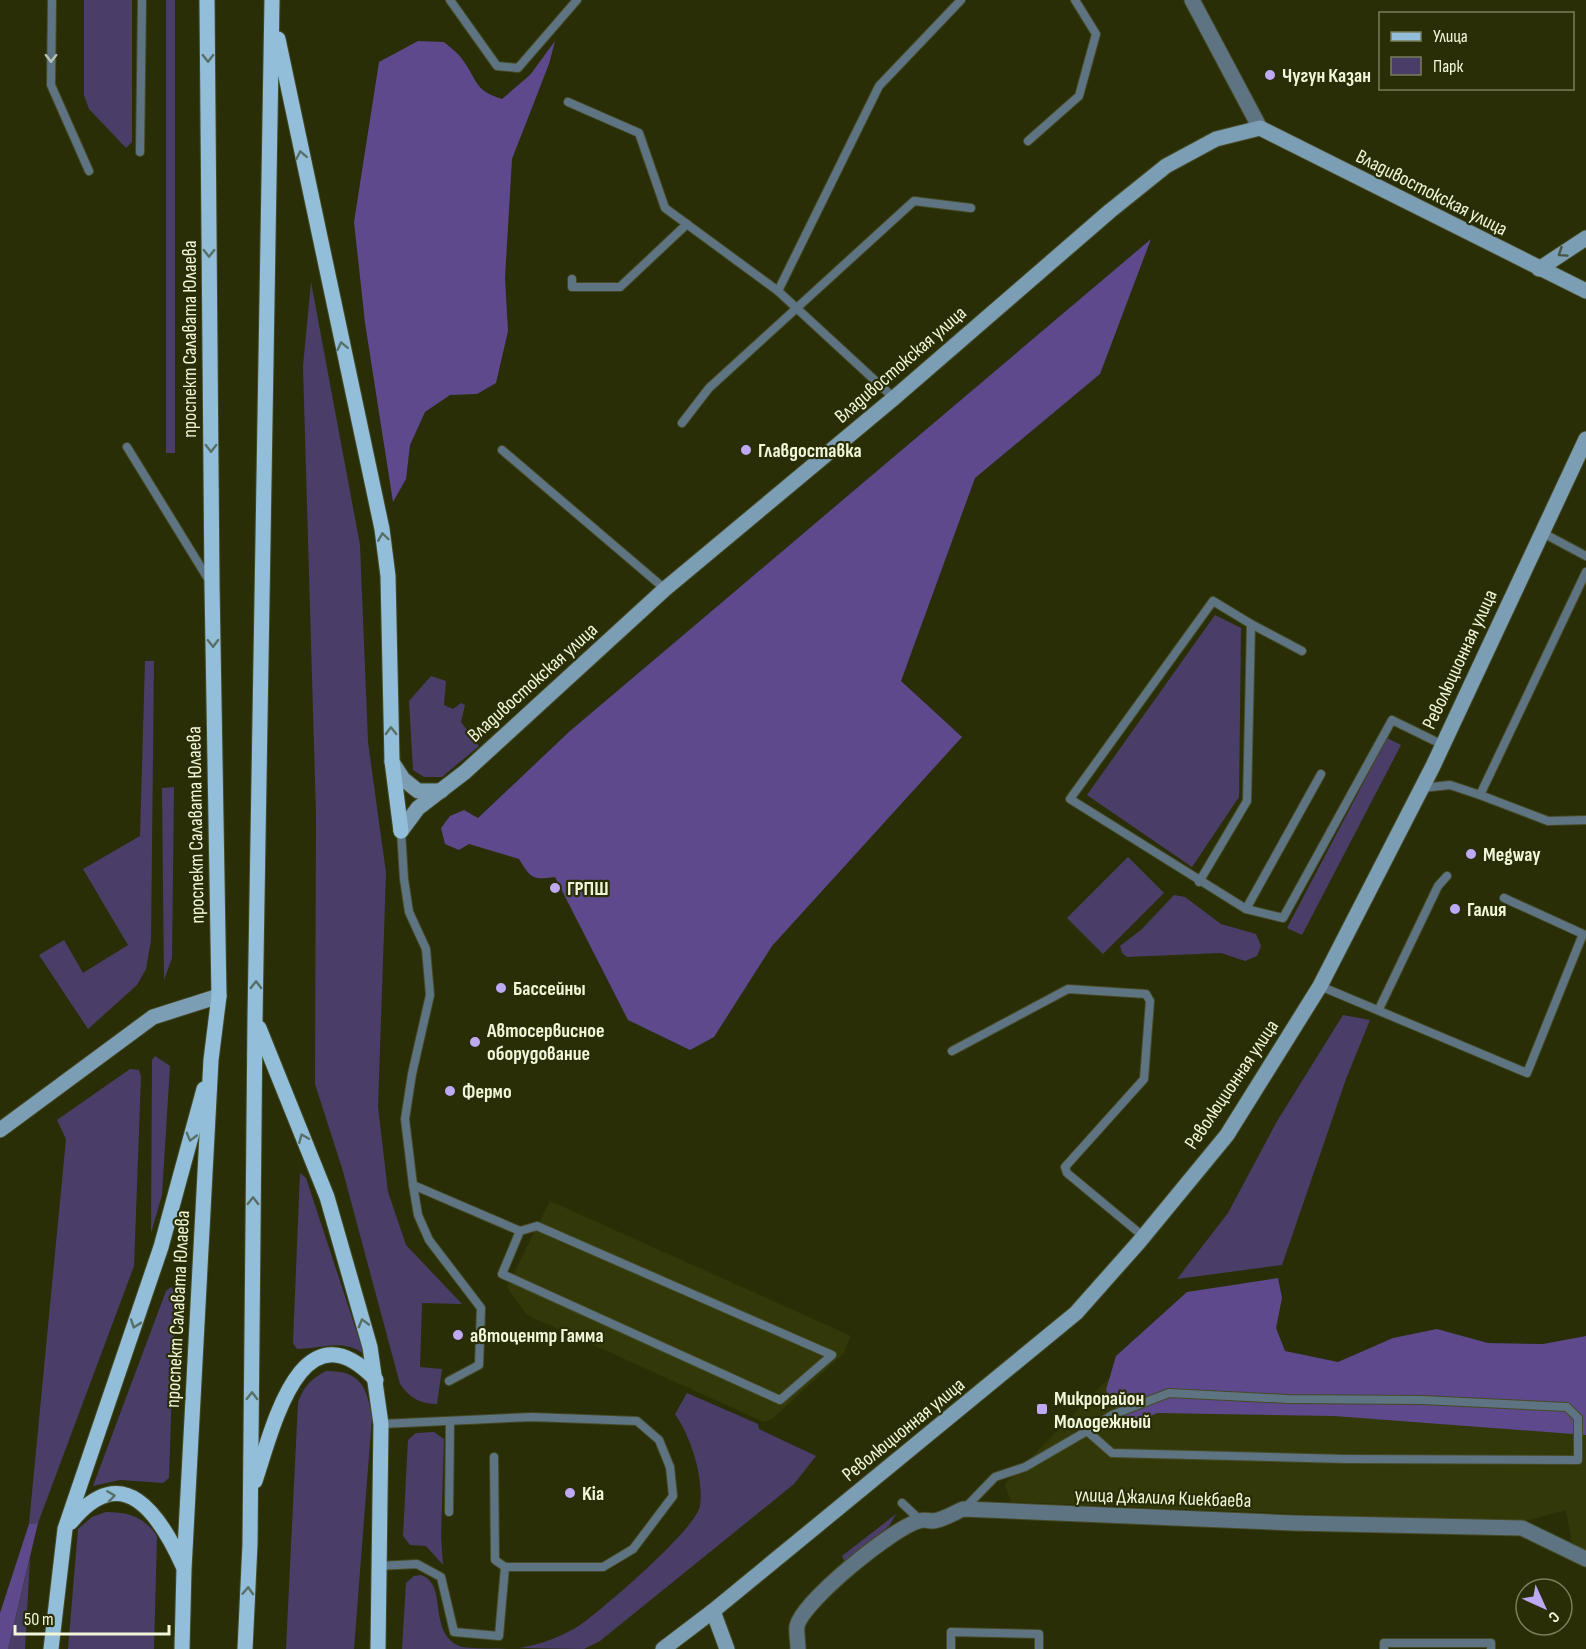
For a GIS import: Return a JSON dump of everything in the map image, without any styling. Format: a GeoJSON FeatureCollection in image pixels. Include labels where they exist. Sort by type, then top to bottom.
{"type":"FeatureCollection","features":[{"type":"Feature","properties":{"kind":"main road","name":"проспект Салавата Юлаева"},"geometry":{"type":"LineString","coordinates":[[182,1649],[184,1569],[211,1060],[219,996],[212,585],[207,0]]}},
{"type":"Feature","properties":{"kind":"main road"},"geometry":{"type":"LineString","coordinates":[[272,4],[311,202],[382,528],[388,576],[392,761],[401,831]]}},
{"type":"Feature","properties":{"kind":"main road"},"geometry":{"type":"LineString","coordinates":[[245,1649],[251,1492],[255,1019],[272,4]]}},
{"type":"Feature","properties":{"kind":"main road","name":"Владивостокская улица"},"geometry":{"type":"LineString","coordinates":[[401,831],[418,808],[465,772],[665,589],[894,398],[1110,211],[1167,166],[1216,139],[1260,128],[1586,291]]}},
{"type":"Feature","properties":{"kind":"main road"},"geometry":{"type":"LineString","coordinates":[[1539,269],[1586,238]]}},
{"type":"Feature","properties":{"kind":"main road","name":"Революционная улица"},"geometry":{"type":"LineString","coordinates":[[663,1649],[713,1611],[1076,1313],[1144,1237],[1227,1135],[1320,986],[1443,745],[1586,439]]}},
{"type":"Feature","properties":{"kind":"main road"},"geometry":{"type":"LineString","coordinates":[[392,761],[403,779],[418,791],[441,791]]}},
{"type":"Feature","properties":{"kind":"main road"},"geometry":{"type":"LineString","coordinates":[[0,1130],[153,1017],[219,996]]}},
{"type":"Feature","properties":{"kind":"main road"},"geometry":{"type":"LineString","coordinates":[[255,1019],[327,1197],[370,1347],[381,1424],[377,1566],[378,1649]]}},
{"type":"Feature","properties":{"kind":"main road"},"geometry":{"type":"LineString","coordinates":[[51,1649],[65,1529],[161,1247],[211,1060]]}},
{"type":"Feature","properties":{"kind":"main road"},"geometry":{"type":"LineString","coordinates":[[251,1492],[286,1392],[305,1367],[313,1360],[332,1355],[349,1357],[376,1380]]}},
{"type":"Feature","properties":{"kind":"main road"},"geometry":{"type":"LineString","coordinates":[[65,1529],[81,1510],[96,1499],[115,1494],[129,1496],[154,1513],[168,1533],[184,1569]]}},
{"type":"Feature","properties":{"kind":"main road"},"geometry":{"type":"LineString","coordinates":[[713,1611],[727,1649]]}},
{"type":"Feature","properties":{"kind":"street"},"geometry":{"type":"LineString","coordinates":[[1192,0],[1260,128]]}},
{"type":"Feature","properties":{"kind":"street","name":"улица Джалиля Киекбаева"},"geometry":{"type":"LineString","coordinates":[[798,1649],[797,1625],[823,1592],[866,1555],[902,1529],[920,1520],[934,1521],[963,1509],[1293,1524],[1522,1528],[1586,1559]]}},
{"type":"Feature","properties":{"kind":"lane"},"geometry":{"type":"LineString","coordinates":[[52,0],[51,85],[89,171]]}},
{"type":"Feature","properties":{"kind":"lane"},"geometry":{"type":"LineString","coordinates":[[140,152],[142,0]]}},
{"type":"Feature","properties":{"kind":"lane"},"geometry":{"type":"LineString","coordinates":[[450,0],[497,66],[518,68],[577,0]]}},
{"type":"Feature","properties":{"kind":"lane"},"geometry":{"type":"LineString","coordinates":[[778,291],[879,86],[961,0]]}},
{"type":"Feature","properties":{"kind":"lane"},"geometry":{"type":"LineString","coordinates":[[1028,141],[1079,96],[1096,34],[1075,0]]}},
{"type":"Feature","properties":{"kind":"lane"},"geometry":{"type":"LineString","coordinates":[[567,102],[639,134],[665,208],[778,291],[894,398]]}},
{"type":"Feature","properties":{"kind":"lane"},"geometry":{"type":"LineString","coordinates":[[682,423],[709,388],[914,201],[971,208]]}},
{"type":"Feature","properties":{"kind":"lane"},"geometry":{"type":"LineString","coordinates":[[572,279],[572,287],[620,287],[687,224]]}},
{"type":"Feature","properties":{"kind":"lane"},"geometry":{"type":"LineString","coordinates":[[127,447],[212,585]]}},
{"type":"Feature","properties":{"kind":"lane"},"geometry":{"type":"LineString","coordinates":[[502,450],[665,589]]}},
{"type":"Feature","properties":{"kind":"lane"},"geometry":{"type":"LineString","coordinates":[[1541,532],[1586,556]]}},
{"type":"Feature","properties":{"kind":"lane"},"geometry":{"type":"LineString","coordinates":[[1480,795],[1586,572]]}},
{"type":"Feature","properties":{"kind":"lane"},"geometry":{"type":"LineString","coordinates":[[1302,651],[1213,601],[1070,799],[1199,882],[1246,909],[1283,918],[1392,720],[1443,745]]}},
{"type":"Feature","properties":{"kind":"lane"},"geometry":{"type":"LineString","coordinates":[[1199,882],[1247,801],[1251,624]]}},
{"type":"Feature","properties":{"kind":"lane"},"geometry":{"type":"LineString","coordinates":[[1246,909],[1321,774]]}},
{"type":"Feature","properties":{"kind":"lane"},"geometry":{"type":"LineString","coordinates":[[1421,788],[1450,785],[1548,821],[1586,820]]}},
{"type":"Feature","properties":{"kind":"lane"},"geometry":{"type":"LineString","coordinates":[[401,831],[409,912],[426,949],[430,995],[412,1074],[405,1119],[418,1215],[429,1240],[481,1308],[479,1365],[449,1381]]}},
{"type":"Feature","properties":{"kind":"lane"},"geometry":{"type":"LineString","coordinates":[[1379,1009],[1438,886],[1448,876]]}},
{"type":"Feature","properties":{"kind":"lane"},"geometry":{"type":"LineString","coordinates":[[1320,986],[1527,1073],[1583,934],[1504,898]]}},
{"type":"Feature","properties":{"kind":"lane"},"geometry":{"type":"LineString","coordinates":[[952,1051],[1068,989],[1146,994],[1150,1001],[1144,1079],[1065,1167],[1067,1173],[1144,1237]]}},
{"type":"Feature","properties":{"kind":"lane"},"geometry":{"type":"LineString","coordinates":[[413,1185],[520,1231],[537,1226],[832,1355],[780,1400],[502,1274],[520,1231]]}},
{"type":"Feature","properties":{"kind":"lane"},"geometry":{"type":"LineString","coordinates":[[963,1509],[995,1477],[1025,1467],[1112,1414],[1169,1393],[1288,1399],[1422,1400],[1567,1407],[1578,1418],[1578,1460],[1345,1459],[1112,1453],[1087,1431]]}},
{"type":"Feature","properties":{"kind":"lane"},"geometry":{"type":"LineString","coordinates":[[381,1424],[532,1417],[637,1421],[659,1440],[670,1467],[673,1496],[633,1549],[603,1567],[505,1567],[495,1560],[494,1457]]}},
{"type":"Feature","properties":{"kind":"lane"},"geometry":{"type":"LineString","coordinates":[[448,1512],[450,1421]]}},
{"type":"Feature","properties":{"kind":"lane"},"geometry":{"type":"LineString","coordinates":[[902,1503],[920,1520]]}},
{"type":"Feature","properties":{"kind":"lane"},"geometry":{"type":"LineString","coordinates":[[377,1566],[417,1564],[441,1577],[454,1632],[499,1636],[505,1567]]}},
{"type":"Feature","properties":{"kind":"lane"},"geometry":{"type":"LineString","coordinates":[[951,1649],[951,1632],[1039,1634],[1039,1649]]}},
{"type":"Feature","properties":{"kind":"lane"},"geometry":{"type":"LineString","coordinates":[[1384,1649],[1384,1643],[1491,1643],[1491,1649]]}},
{"type":"Feature","properties":{"kind":"shaded area"},"geometry":{"type":"Polygon","coordinates":[[[418,41],[444,42],[460,57],[481,88],[502,99],[530,75],[555,41],[549,64],[512,159],[505,278],[508,331],[496,383],[477,394],[450,395],[425,412],[410,445],[406,479],[393,502],[365,323],[354,222],[379,62],[418,41]]]}},
{"type":"Feature","properties":{"kind":"shaded area"},"geometry":{"type":"Polygon","coordinates":[[[1151,239],[1100,374],[975,478],[901,681],[962,737],[772,946],[714,1037],[690,1050],[628,1020],[555,877],[533,877],[519,859],[469,844],[459,850],[445,844],[441,828],[450,816],[464,810],[478,818],[570,731],[1151,239]]]}},
{"type":"Feature","properties":{"kind":"shaded area"},"geometry":{"type":"Polygon","coordinates":[[[550,1201],[851,1336],[844,1353],[772,1419],[764,1422],[527,1315],[507,1287],[550,1201]]]}},
{"type":"Feature","properties":{"kind":"shaded area"},"geometry":{"type":"Polygon","coordinates":[[[1278,1278],[1282,1298],[1276,1328],[1285,1351],[1338,1362],[1393,1338],[1437,1329],[1488,1343],[1543,1344],[1586,1336],[1586,1435],[1334,1416],[1157,1413],[1132,1425],[1111,1402],[1106,1390],[1116,1356],[1187,1292],[1278,1278]]]}},
{"type":"Feature","properties":{"kind":"shaded area"},"geometry":{"type":"Polygon","coordinates":[[[1114,1373],[1586,1393],[1586,1553],[1573,1548],[1566,1510],[1518,1523],[1011,1502],[1005,1484],[1114,1373]]]}},
{"type":"Feature","properties":{"kind":"shaded area"},"geometry":{"type":"Polygon","coordinates":[[[38,1523],[8,1649],[0,1649],[0,1613],[29,1524],[38,1523]]]}},
{"type":"Feature","properties":{"kind":"green space"},"geometry":{"type":"Polygon","coordinates":[[[84,0],[132,0],[132,142],[126,148],[89,109],[84,95],[84,0]]]}},
{"type":"Feature","properties":{"kind":"green space"},"geometry":{"type":"Polygon","coordinates":[[[166,0],[175,0],[175,453],[166,453],[166,0]]]}},
{"type":"Feature","properties":{"kind":"green space"},"geometry":{"type":"Polygon","coordinates":[[[311,282],[360,545],[368,742],[386,873],[378,1107],[388,1192],[406,1245],[462,1304],[422,1303],[420,1367],[442,1369],[437,1404],[425,1403],[416,1399],[400,1384],[342,1168],[315,1084],[316,815],[303,366],[311,282]]]}},
{"type":"Feature","properties":{"kind":"green space"},"geometry":{"type":"Polygon","coordinates":[[[1215,615],[1241,628],[1239,797],[1192,867],[1087,795],[1215,615]]]}},
{"type":"Feature","properties":{"kind":"green space"},"geometry":{"type":"Polygon","coordinates":[[[145,661],[154,661],[151,940],[146,969],[137,985],[88,1029],[39,955],[64,940],[83,973],[128,945],[83,869],[140,836],[145,661]]]}},
{"type":"Feature","properties":{"kind":"green space"},"geometry":{"type":"Polygon","coordinates":[[[431,676],[446,681],[444,705],[453,709],[461,703],[465,705],[461,722],[479,746],[442,777],[424,777],[413,770],[409,701],[431,676]]]}},
{"type":"Feature","properties":{"kind":"green space"},"geometry":{"type":"Polygon","coordinates":[[[1387,738],[1401,745],[1302,935],[1287,928],[1387,738]]]}},
{"type":"Feature","properties":{"kind":"green space"},"geometry":{"type":"Polygon","coordinates":[[[174,787],[172,958],[164,980],[162,788],[174,787]]]}},
{"type":"Feature","properties":{"kind":"green space"},"geometry":{"type":"Polygon","coordinates":[[[1128,857],[1164,893],[1103,954],[1067,918],[1128,857]]]}},
{"type":"Feature","properties":{"kind":"green space"},"geometry":{"type":"Polygon","coordinates":[[[1174,895],[1185,897],[1221,924],[1256,934],[1261,946],[1257,956],[1245,961],[1221,953],[1127,957],[1122,953],[1120,946],[1142,929],[1174,895]]]}},
{"type":"Feature","properties":{"kind":"green space"},"geometry":{"type":"Polygon","coordinates":[[[1343,1015],[1370,1020],[1346,1079],[1282,1265],[1177,1279],[1228,1213],[1276,1123],[1343,1015]]]}},
{"type":"Feature","properties":{"kind":"green space"},"geometry":{"type":"Polygon","coordinates":[[[155,1056],[170,1066],[162,1195],[151,1233],[152,1060],[155,1056]]]}},
{"type":"Feature","properties":{"kind":"green space"},"geometry":{"type":"Polygon","coordinates":[[[130,1069],[139,1070],[141,1077],[134,1266],[38,1523],[29,1524],[66,1139],[57,1120],[130,1069]]]}},
{"type":"Feature","properties":{"kind":"green space"},"geometry":{"type":"Polygon","coordinates":[[[300,1173],[306,1178],[364,1354],[348,1346],[332,1345],[297,1349],[293,1343],[300,1173]]]}},
{"type":"Feature","properties":{"kind":"green space"},"geometry":{"type":"Polygon","coordinates":[[[171,1287],[175,1292],[169,1478],[163,1483],[120,1480],[93,1486],[166,1291],[171,1287]]]}},
{"type":"Feature","properties":{"kind":"green space"},"geometry":{"type":"Polygon","coordinates":[[[326,1371],[347,1374],[360,1382],[372,1417],[354,1649],[286,1649],[298,1402],[309,1384],[326,1371]]]}},
{"type":"Feature","properties":{"kind":"green space"},"geometry":{"type":"Polygon","coordinates":[[[687,1393],[758,1424],[759,1429],[816,1456],[794,1484],[600,1641],[584,1649],[520,1648],[559,1636],[591,1617],[666,1550],[695,1517],[700,1506],[701,1495],[698,1470],[691,1446],[675,1414],[687,1393]]]}},
{"type":"Feature","properties":{"kind":"green space"},"geometry":{"type":"Polygon","coordinates":[[[434,1432],[444,1439],[441,1537],[443,1565],[426,1546],[410,1545],[403,1536],[408,1440],[416,1433],[434,1432]]]}},
{"type":"Feature","properties":{"kind":"green space"},"geometry":{"type":"Polygon","coordinates":[[[106,1512],[135,1517],[147,1524],[157,1536],[154,1649],[68,1649],[78,1529],[92,1517],[106,1512]]]}},
{"type":"Feature","properties":{"kind":"green space"},"geometry":{"type":"Polygon","coordinates":[[[896,1514],[889,1526],[845,1563],[842,1556],[896,1514]]]}},
{"type":"Feature","properties":{"kind":"green space"},"geometry":{"type":"Polygon","coordinates":[[[30,1558],[25,1649],[8,1649],[30,1558]]]}},
{"type":"Feature","properties":{"kind":"green space"},"geometry":{"type":"Polygon","coordinates":[[[421,1575],[429,1580],[434,1588],[444,1632],[451,1641],[462,1647],[509,1649],[402,1649],[406,1583],[414,1576],[421,1575]]]}},
{"type":"Feature","properties":{"kind":"place","name":"Чугун Казан"},"geometry":{"type":"Point","coordinates":[1270,75]}},
{"type":"Feature","properties":{"kind":"place","name":"Главдоставка"},"geometry":{"type":"Point","coordinates":[746,450]}},
{"type":"Feature","properties":{"kind":"place","name":"Megway"},"geometry":{"type":"Point","coordinates":[1471,854]}},
{"type":"Feature","properties":{"kind":"place","name":"ГРПШ"},"geometry":{"type":"Point","coordinates":[555,888]}},
{"type":"Feature","properties":{"kind":"place","name":"Галия"},"geometry":{"type":"Point","coordinates":[1455,909]}},
{"type":"Feature","properties":{"kind":"place","name":"Бассейны"},"geometry":{"type":"Point","coordinates":[501,988]}},
{"type":"Feature","properties":{"kind":"place","name":"Автосервисное оборудование"},"geometry":{"type":"Point","coordinates":[475,1042]}},
{"type":"Feature","properties":{"kind":"place","name":"Фермо"},"geometry":{"type":"Point","coordinates":[450,1091]}},
{"type":"Feature","properties":{"kind":"place","name":"автоцентр Гамма"},"geometry":{"type":"Point","coordinates":[458,1335]}},
{"type":"Feature","properties":{"kind":"place","name":"Микрорайон Молодежный"},"geometry":{"type":"Point","coordinates":[1042,1409]}},
{"type":"Feature","properties":{"kind":"place","name":"Kia"},"geometry":{"type":"Point","coordinates":[570,1493]}}]}
